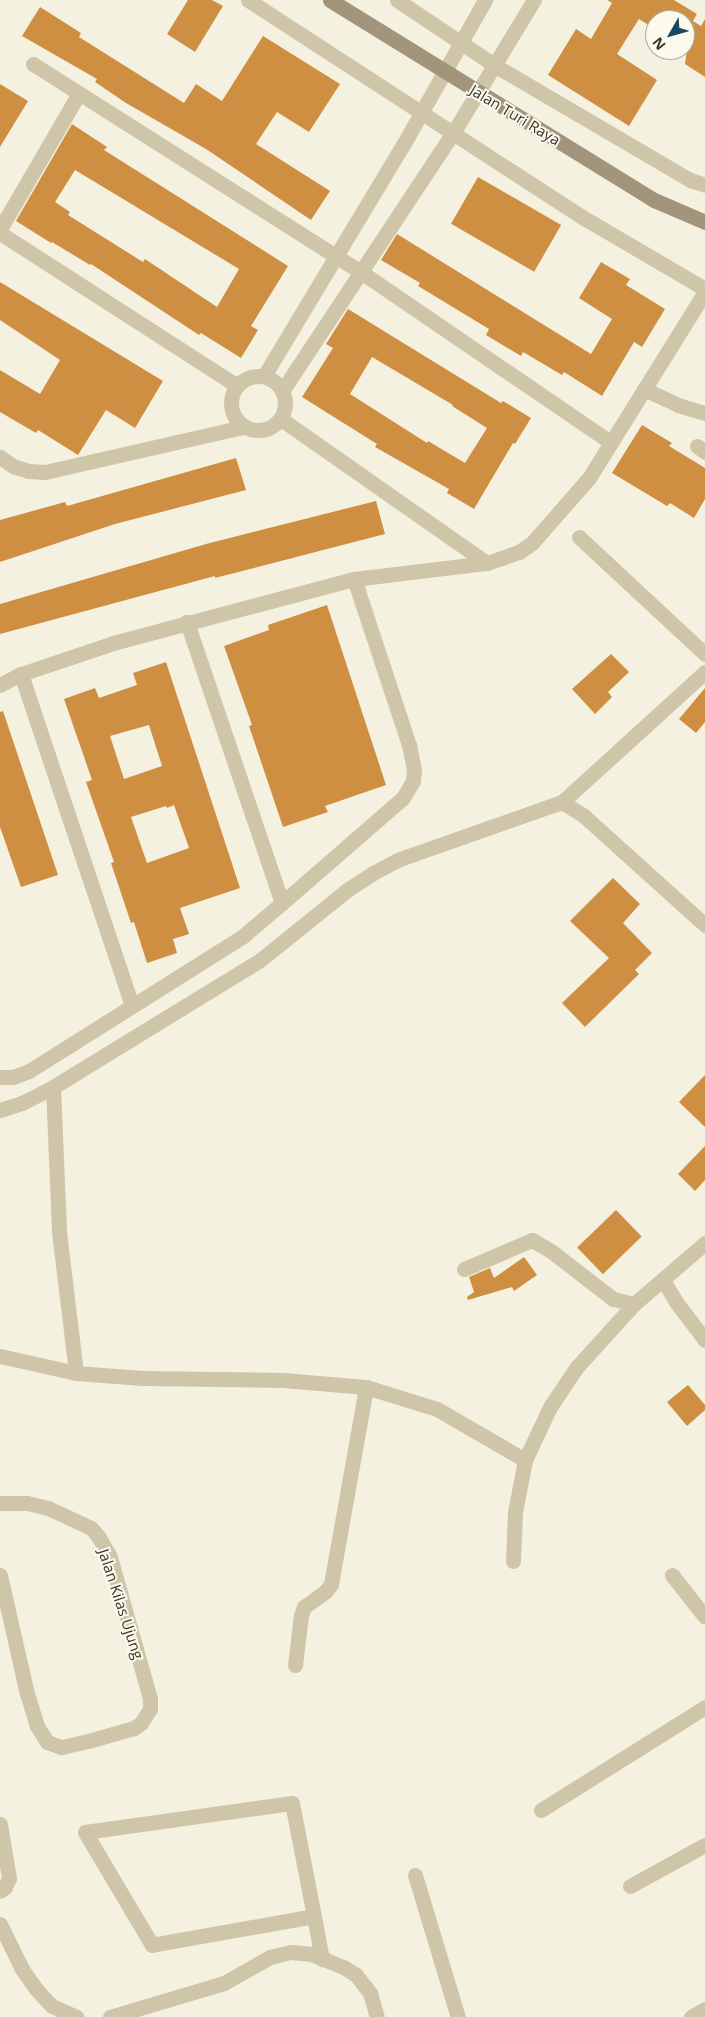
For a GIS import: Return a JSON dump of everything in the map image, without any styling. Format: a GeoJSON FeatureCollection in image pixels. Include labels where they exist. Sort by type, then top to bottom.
{"type":"FeatureCollection","features":[{"type":"Feature","properties":{"kind":"street"},"geometry":{"type":"LineString","coordinates":[[0,684],[21,674],[113,643],[187,622],[354,579],[487,563],[504,558],[532,543],[589,478],[705,290],[584,218],[248,0]]}},
{"type":"Feature","properties":{"kind":"street","name":"Jalan Turi Raya"},"geometry":{"type":"LineString","coordinates":[[330,0],[654,200],[705,222]]}},
{"type":"Feature","properties":{"kind":"street"},"geometry":{"type":"LineString","coordinates":[[397,0],[494,65],[690,180],[705,185]]}},
{"type":"Feature","properties":{"kind":"street"},"geometry":{"type":"LineString","coordinates":[[264,376],[421,112],[485,0]]}},
{"type":"Feature","properties":{"kind":"street"},"geometry":{"type":"LineString","coordinates":[[282,390],[453,133],[534,0]]}},
{"type":"Feature","properties":{"kind":"street"},"geometry":{"type":"LineString","coordinates":[[33,64],[361,272],[610,442]]}},
{"type":"Feature","properties":{"kind":"street"},"geometry":{"type":"LineString","coordinates":[[0,229],[78,94]]}},
{"type":"Feature","properties":{"kind":"street"},"geometry":{"type":"LineString","coordinates":[[0,234],[237,386]]}},
{"type":"Feature","properties":{"kind":"street"},"geometry":{"type":"LineString","coordinates":[[0,457],[13,466],[28,471],[45,472],[243,426],[259,431],[268,429],[281,419],[285,400],[278,384],[264,376],[249,377],[237,386],[230,403],[232,412],[243,426]]}},
{"type":"Feature","properties":{"kind":"street"},"geometry":{"type":"LineString","coordinates":[[644,390],[678,405],[705,413]]}},
{"type":"Feature","properties":{"kind":"street"},"geometry":{"type":"LineString","coordinates":[[281,419],[487,563]]}},
{"type":"Feature","properties":{"kind":"street"},"geometry":{"type":"LineString","coordinates":[[579,537],[705,654]]}},
{"type":"Feature","properties":{"kind":"street"},"geometry":{"type":"LineString","coordinates":[[0,1077],[13,1077],[29,1071],[242,936],[402,798],[413,781],[414,770],[409,745],[354,579]]}},
{"type":"Feature","properties":{"kind":"street"},"geometry":{"type":"LineString","coordinates":[[187,622],[282,903]]}},
{"type":"Feature","properties":{"kind":"street"},"geometry":{"type":"LineString","coordinates":[[0,1110],[22,1103],[53,1087],[259,961],[347,890],[373,873],[398,860],[562,802],[705,672]]}},
{"type":"Feature","properties":{"kind":"street"},"geometry":{"type":"LineString","coordinates":[[21,674],[132,1006]]}},
{"type":"Feature","properties":{"kind":"street"},"geometry":{"type":"LineString","coordinates":[[562,802],[584,816],[705,925]]}},
{"type":"Feature","properties":{"kind":"street"},"geometry":{"type":"LineString","coordinates":[[53,1087],[59,1232],[76,1373]]}},
{"type":"Feature","properties":{"kind":"street"},"geometry":{"type":"LineString","coordinates":[[464,1269],[493,1254],[532,1240],[551,1251],[613,1299],[634,1304]]}},
{"type":"Feature","properties":{"kind":"street"},"geometry":{"type":"LineString","coordinates":[[512,1561],[515,1512],[524,1460],[550,1407],[576,1368],[634,1304],[705,1243]]}},
{"type":"Feature","properties":{"kind":"street"},"geometry":{"type":"LineString","coordinates":[[663,1280],[676,1302],[705,1340]]}},
{"type":"Feature","properties":{"kind":"street"},"geometry":{"type":"LineString","coordinates":[[0,1356],[76,1373],[142,1378],[283,1380],[366,1387],[437,1409],[524,1460]]}},
{"type":"Feature","properties":{"kind":"street"},"geometry":{"type":"LineString","coordinates":[[295,1665],[301,1615],[304,1607],[319,1598],[331,1584],[366,1387]]}},
{"type":"Feature","properties":{"kind":"street","name":"Jalan Kilas Ujung"},"geometry":{"type":"LineString","coordinates":[[0,1503],[27,1503],[48,1508],[91,1528],[98,1536],[110,1557],[150,1698],[150,1709],[146,1717],[134,1728],[92,1740],[61,1747],[47,1742],[37,1726],[27,1694],[0,1575]]}},
{"type":"Feature","properties":{"kind":"street"},"geometry":{"type":"LineString","coordinates":[[672,1575],[705,1617]]}},
{"type":"Feature","properties":{"kind":"street"},"geometry":{"type":"LineString","coordinates":[[540,1810],[705,1707]]}},
{"type":"Feature","properties":{"kind":"street"},"geometry":{"type":"LineString","coordinates":[[314,1916],[152,1945],[85,1832],[292,1803],[314,1916],[322,1959]]}},
{"type":"Feature","properties":{"kind":"street"},"geometry":{"type":"LineString","coordinates":[[0,1824],[9,1878],[5,1887],[0,1891]]}},
{"type":"Feature","properties":{"kind":"street"},"geometry":{"type":"LineString","coordinates":[[630,1886],[705,1845]]}},
{"type":"Feature","properties":{"kind":"street"},"geometry":{"type":"LineString","coordinates":[[415,1876],[458,2017]]}},
{"type":"Feature","properties":{"kind":"street"},"geometry":{"type":"LineString","coordinates":[[0,1924],[22,1969],[36,1989],[52,2006],[76,2017]]}},
{"type":"Feature","properties":{"kind":"street"},"geometry":{"type":"LineString","coordinates":[[110,2017],[224,1984],[270,1957],[290,1952],[312,1954],[356,1975],[370,1993],[377,2017]]}},
{"type":"Feature","properties":{"kind":"street"},"geometry":{"type":"LineString","coordinates":[[691,2017],[705,2008]]}},
{"type":"Feature","properties":{"kind":"building"},"geometry":{"type":"Polygon","coordinates":[[[188,0],[212,0],[223,6],[195,52],[167,34],[188,0]]]}},
{"type":"Feature","properties":{"kind":"building"},"geometry":{"type":"Polygon","coordinates":[[[607,0],[674,0],[690,10],[645,10],[645,23],[639,19],[617,54],[657,80],[629,126],[548,75],[576,29],[591,39],[612,3],[607,0]]]}},
{"type":"Feature","properties":{"kind":"building"},"geometry":{"type":"Polygon","coordinates":[[[40,7],[81,33],[79,37],[184,103],[196,84],[222,101],[263,36],[340,84],[309,132],[277,112],[256,144],[330,191],[311,220],[206,149],[126,103],[95,82],[97,79],[22,36],[40,7]]]}},
{"type":"Feature","properties":{"kind":"building"},"geometry":{"type":"Polygon","coordinates":[[[705,19],[705,77],[685,64],[686,60],[695,60],[695,22],[701,26],[705,19]]]}},
{"type":"Feature","properties":{"kind":"building"},"geometry":{"type":"Polygon","coordinates":[[[0,84],[28,101],[0,147],[0,84]]]}},
{"type":"Feature","properties":{"kind":"building"},"geometry":{"type":"Polygon","coordinates":[[[72,124],[107,147],[104,150],[288,266],[251,326],[258,330],[241,358],[201,333],[199,335],[91,264],[51,243],[16,221],[72,124]],[[75,170],[55,202],[70,212],[68,215],[143,262],[145,259],[217,307],[239,269],[75,170]]]}},
{"type":"Feature","properties":{"kind":"building"},"geometry":{"type":"Polygon","coordinates":[[[478,177],[561,225],[534,272],[451,224],[478,177]]]}},
{"type":"Feature","properties":{"kind":"building"},"geometry":{"type":"Polygon","coordinates":[[[397,234],[591,354],[612,319],[579,298],[601,262],[630,279],[626,285],[665,309],[642,347],[634,342],[602,396],[564,372],[562,375],[523,352],[521,356],[486,335],[489,329],[418,286],[420,283],[381,260],[397,234]]]}},
{"type":"Feature","properties":{"kind":"building"},"geometry":{"type":"Polygon","coordinates":[[[0,282],[163,381],[135,428],[106,410],[78,455],[38,430],[36,433],[0,412],[0,370],[40,394],[60,360],[0,320],[0,282]]]}},
{"type":"Feature","properties":{"kind":"building"},"geometry":{"type":"Polygon","coordinates":[[[348,309],[501,403],[503,401],[531,418],[515,444],[513,443],[474,509],[447,493],[449,489],[375,447],[377,444],[302,397],[333,348],[326,344],[348,309]],[[372,357],[350,394],[427,443],[428,441],[465,463],[487,428],[453,405],[372,357]]]}},
{"type":"Feature","properties":{"kind":"building"},"geometry":{"type":"Polygon","coordinates":[[[642,425],[672,443],[669,446],[705,468],[705,499],[694,518],[670,503],[667,506],[612,473],[642,425]]]}},
{"type":"Feature","properties":{"kind":"building"},"geometry":{"type":"Polygon","coordinates":[[[236,458],[246,490],[115,524],[0,562],[0,520],[65,502],[67,506],[236,458]]]}},
{"type":"Feature","properties":{"kind":"building"},"geometry":{"type":"Polygon","coordinates":[[[376,501],[385,534],[215,578],[215,576],[0,634],[0,604],[206,544],[376,501]]]}},
{"type":"Feature","properties":{"kind":"building"},"geometry":{"type":"Polygon","coordinates":[[[327,605],[386,785],[325,806],[328,812],[283,827],[249,726],[252,725],[224,646],[269,630],[268,625],[327,605]]]}},
{"type":"Feature","properties":{"kind":"building"},"geometry":{"type":"Polygon","coordinates":[[[611,654],[629,672],[608,692],[612,697],[595,714],[572,689],[611,654]]]}},
{"type":"Feature","properties":{"kind":"building"},"geometry":{"type":"Polygon","coordinates":[[[166,662],[240,888],[180,908],[189,934],[173,939],[177,953],[147,963],[134,922],[131,923],[111,863],[114,862],[86,782],[92,780],[64,699],[95,688],[99,698],[137,685],[133,673],[166,662]],[[149,725],[110,736],[124,779],[162,766],[149,725]],[[174,805],[131,817],[147,863],[189,848],[174,805]]]}},
{"type":"Feature","properties":{"kind":"building"},"geometry":{"type":"Polygon","coordinates":[[[705,688],[705,722],[696,733],[679,719],[705,688]]]}},
{"type":"Feature","properties":{"kind":"building"},"geometry":{"type":"Polygon","coordinates":[[[3,711],[58,875],[21,887],[0,827],[0,712],[3,711]]]}},
{"type":"Feature","properties":{"kind":"building"},"geometry":{"type":"Polygon","coordinates":[[[613,878],[640,904],[623,923],[652,953],[635,970],[639,974],[585,1027],[562,1003],[609,958],[570,921],[613,878]]]}},
{"type":"Feature","properties":{"kind":"building"},"geometry":{"type":"Polygon","coordinates":[[[705,1075],[705,1127],[679,1102],[705,1075]]]}},
{"type":"Feature","properties":{"kind":"building"},"geometry":{"type":"Polygon","coordinates":[[[705,1146],[705,1180],[695,1191],[678,1174],[705,1146]]]}},
{"type":"Feature","properties":{"kind":"building"},"geometry":{"type":"Polygon","coordinates":[[[616,1210],[642,1237],[603,1274],[577,1248],[616,1210]]]}},
{"type":"Feature","properties":{"kind":"building"},"geometry":{"type":"Polygon","coordinates":[[[524,1257],[537,1275],[514,1291],[512,1287],[468,1300],[467,1297],[474,1292],[469,1277],[490,1268],[494,1278],[524,1257]]]}},
{"type":"Feature","properties":{"kind":"building"},"geometry":{"type":"Polygon","coordinates":[[[688,1385],[705,1405],[705,1410],[687,1426],[667,1402],[688,1385]]]}}]}
